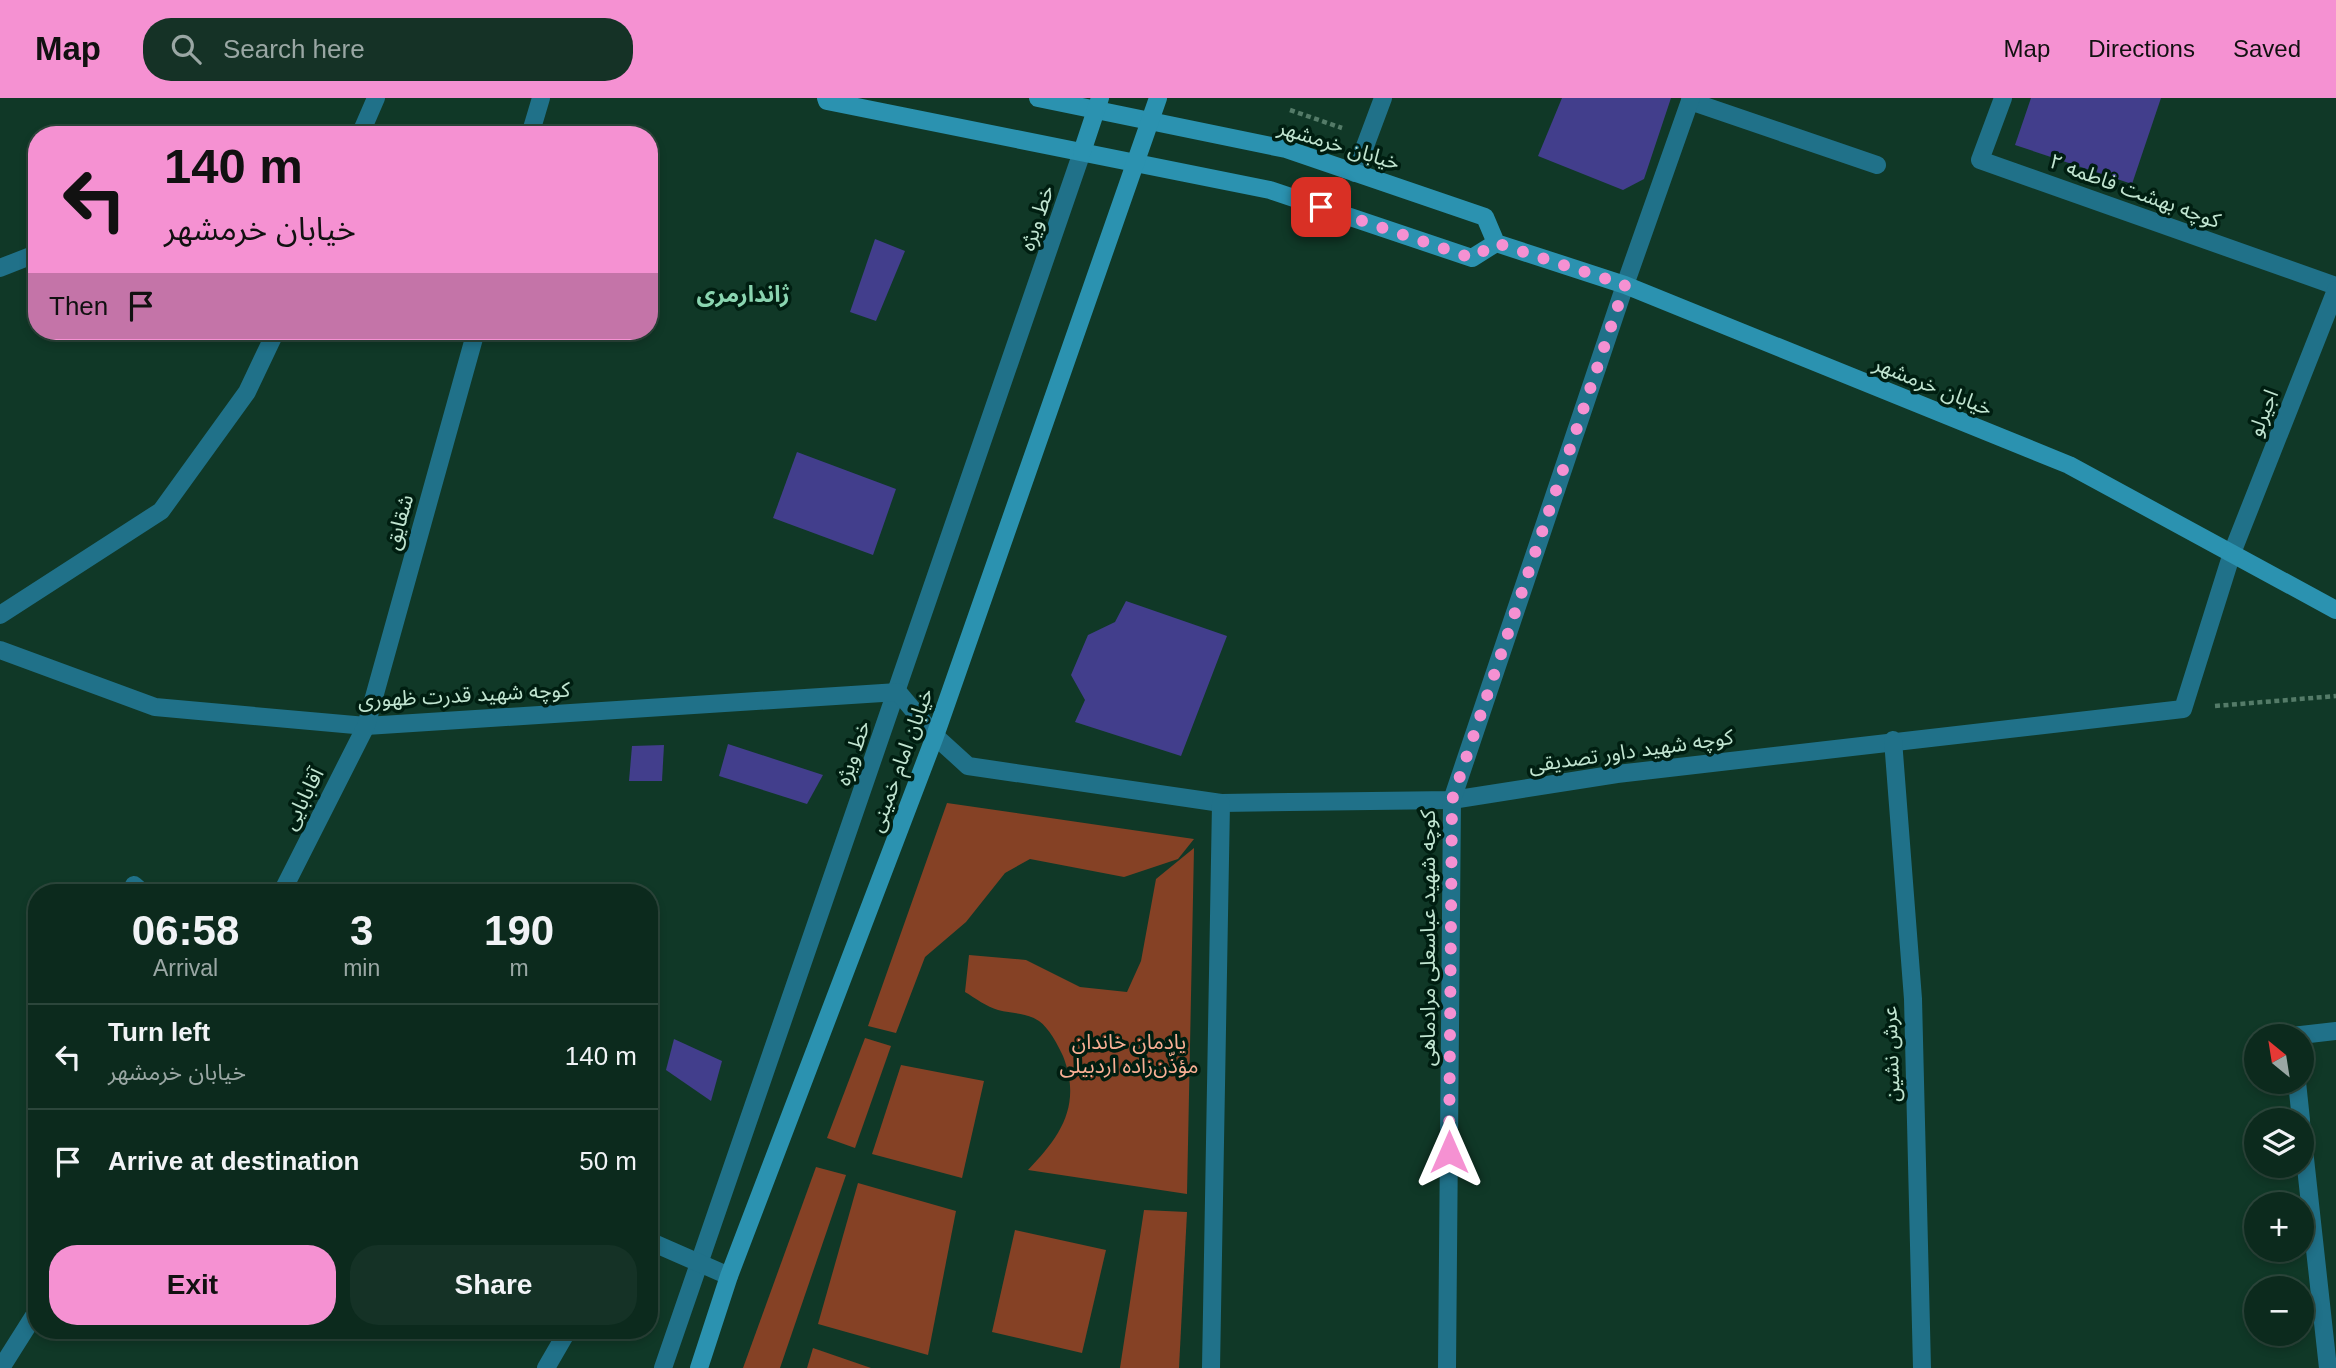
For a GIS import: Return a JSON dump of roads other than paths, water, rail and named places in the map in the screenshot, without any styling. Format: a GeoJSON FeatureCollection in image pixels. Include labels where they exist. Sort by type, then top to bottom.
{"type":"FeatureCollection","features":[{"type":"Feature","properties":{"kind":"main road"},"geometry":{"type":"LineString","coordinates":[[826,98],[827,101],[1270,190],[1472,258],[1496,243]]}},
{"type":"Feature","properties":{"kind":"main road","name":"خیابان خرمشهر"},"geometry":{"type":"LineString","coordinates":[[1038,98],[1098,104],[1150,121],[1286,149],[1485,217],[1496,243],[1625,285],[2069,465],[2336,610]]}},
{"type":"Feature","properties":{"kind":"main road"},"geometry":{"type":"LineString","coordinates":[[1150,121],[1158,98]]}},
{"type":"Feature","properties":{"kind":"main road"},"geometry":{"type":"LineString","coordinates":[[1082,152],[1098,104]]}},
{"type":"Feature","properties":{"kind":"main road","name":"خیابان امام خمینی"},"geometry":{"type":"LineString","coordinates":[[699,1368],[729,1276],[935,736],[1150,121]]}},
{"type":"Feature","properties":{"kind":"street"},"geometry":{"type":"LineString","coordinates":[[364,126],[376,98]]}},
{"type":"Feature","properties":{"kind":"street"},"geometry":{"type":"LineString","coordinates":[[533,126],[541,98]]}},
{"type":"Feature","properties":{"kind":"street"},"geometry":{"type":"LineString","coordinates":[[1355,173],[1383,98]]}},
{"type":"Feature","properties":{"kind":"street","name":"کوچه بهشت فاطمه ۲"},"geometry":{"type":"LineString","coordinates":[[2003,98],[1980,160],[2336,288]]}},
{"type":"Feature","properties":{"kind":"street"},"geometry":{"type":"LineString","coordinates":[[1691,99],[1877,165]]}},
{"type":"Feature","properties":{"kind":"street","name":"کوچه شهید عباسعلی مرادماهی"},"geometry":{"type":"LineString","coordinates":[[1447,1368],[1452,800],[1625,285],[1691,99]]}},
{"type":"Feature","properties":{"kind":"street","name":"خط ویژه"},"geometry":{"type":"LineString","coordinates":[[663,1368],[1082,152]]}},
{"type":"Feature","properties":{"kind":"street"},"geometry":{"type":"LineString","coordinates":[[0,268],[28,257]]}},
{"type":"Feature","properties":{"kind":"street","name":"اجیرلو"},"geometry":{"type":"LineString","coordinates":[[2232,553],[2336,288]]}},
{"type":"Feature","properties":{"kind":"street"},"geometry":{"type":"LineString","coordinates":[[0,615],[161,511],[247,392],[272,340]]}},
{"type":"Feature","properties":{"kind":"street","name":"شقایق"},"geometry":{"type":"LineString","coordinates":[[366,726],[473,340]]}},
{"type":"Feature","properties":{"kind":"street","name":"کوچه شهید داور تصدیقی"},"geometry":{"type":"LineString","coordinates":[[898,692],[935,736],[968,766],[1221,803],[1452,800],[1617,774],[1893,740],[2183,709],[2232,553]]}},
{"type":"Feature","properties":{"kind":"street","name":"کوچه شهید قدرت ظهوری"},"geometry":{"type":"LineString","coordinates":[[0,650],[155,706],[366,726],[898,692]]}},
{"type":"Feature","properties":{"kind":"street","name":"آقابابایی"},"geometry":{"type":"LineString","coordinates":[[286,884],[366,726]]}},
{"type":"Feature","properties":{"kind":"street","name":"عرش نشین"},"geometry":{"type":"LineString","coordinates":[[1893,740],[1913,999],[1922,1368]]}},
{"type":"Feature","properties":{"kind":"street"},"geometry":{"type":"LineString","coordinates":[[1211,1368],[1221,803]]}},
{"type":"Feature","properties":{"kind":"street"},"geometry":{"type":"LineString","coordinates":[[2314,1034],[2336,1031]]}},
{"type":"Feature","properties":{"kind":"street"},"geometry":{"type":"LineString","coordinates":[[2307,1178],[2328,1368]]}},
{"type":"Feature","properties":{"kind":"street"},"geometry":{"type":"LineString","coordinates":[[658,1245],[729,1276]]}},
{"type":"Feature","properties":{"kind":"street"},"geometry":{"type":"LineString","coordinates":[[1,1368],[28,1325]]}},
{"type":"Feature","properties":{"kind":"street"},"geometry":{"type":"LineString","coordinates":[[547,1368],[563,1339]]}},
{"type":"Feature","properties":{"kind":"district","name":"ژاندارمری"},"geometry":{"type":"Point","coordinates":[743,294]}},
{"type":"Feature","properties":{"kind":"park label","name":"یادمان خاندان مؤذّن‌زاده اردبیلی"},"geometry":{"type":"Point","coordinates":[1129,1054]}}]}
